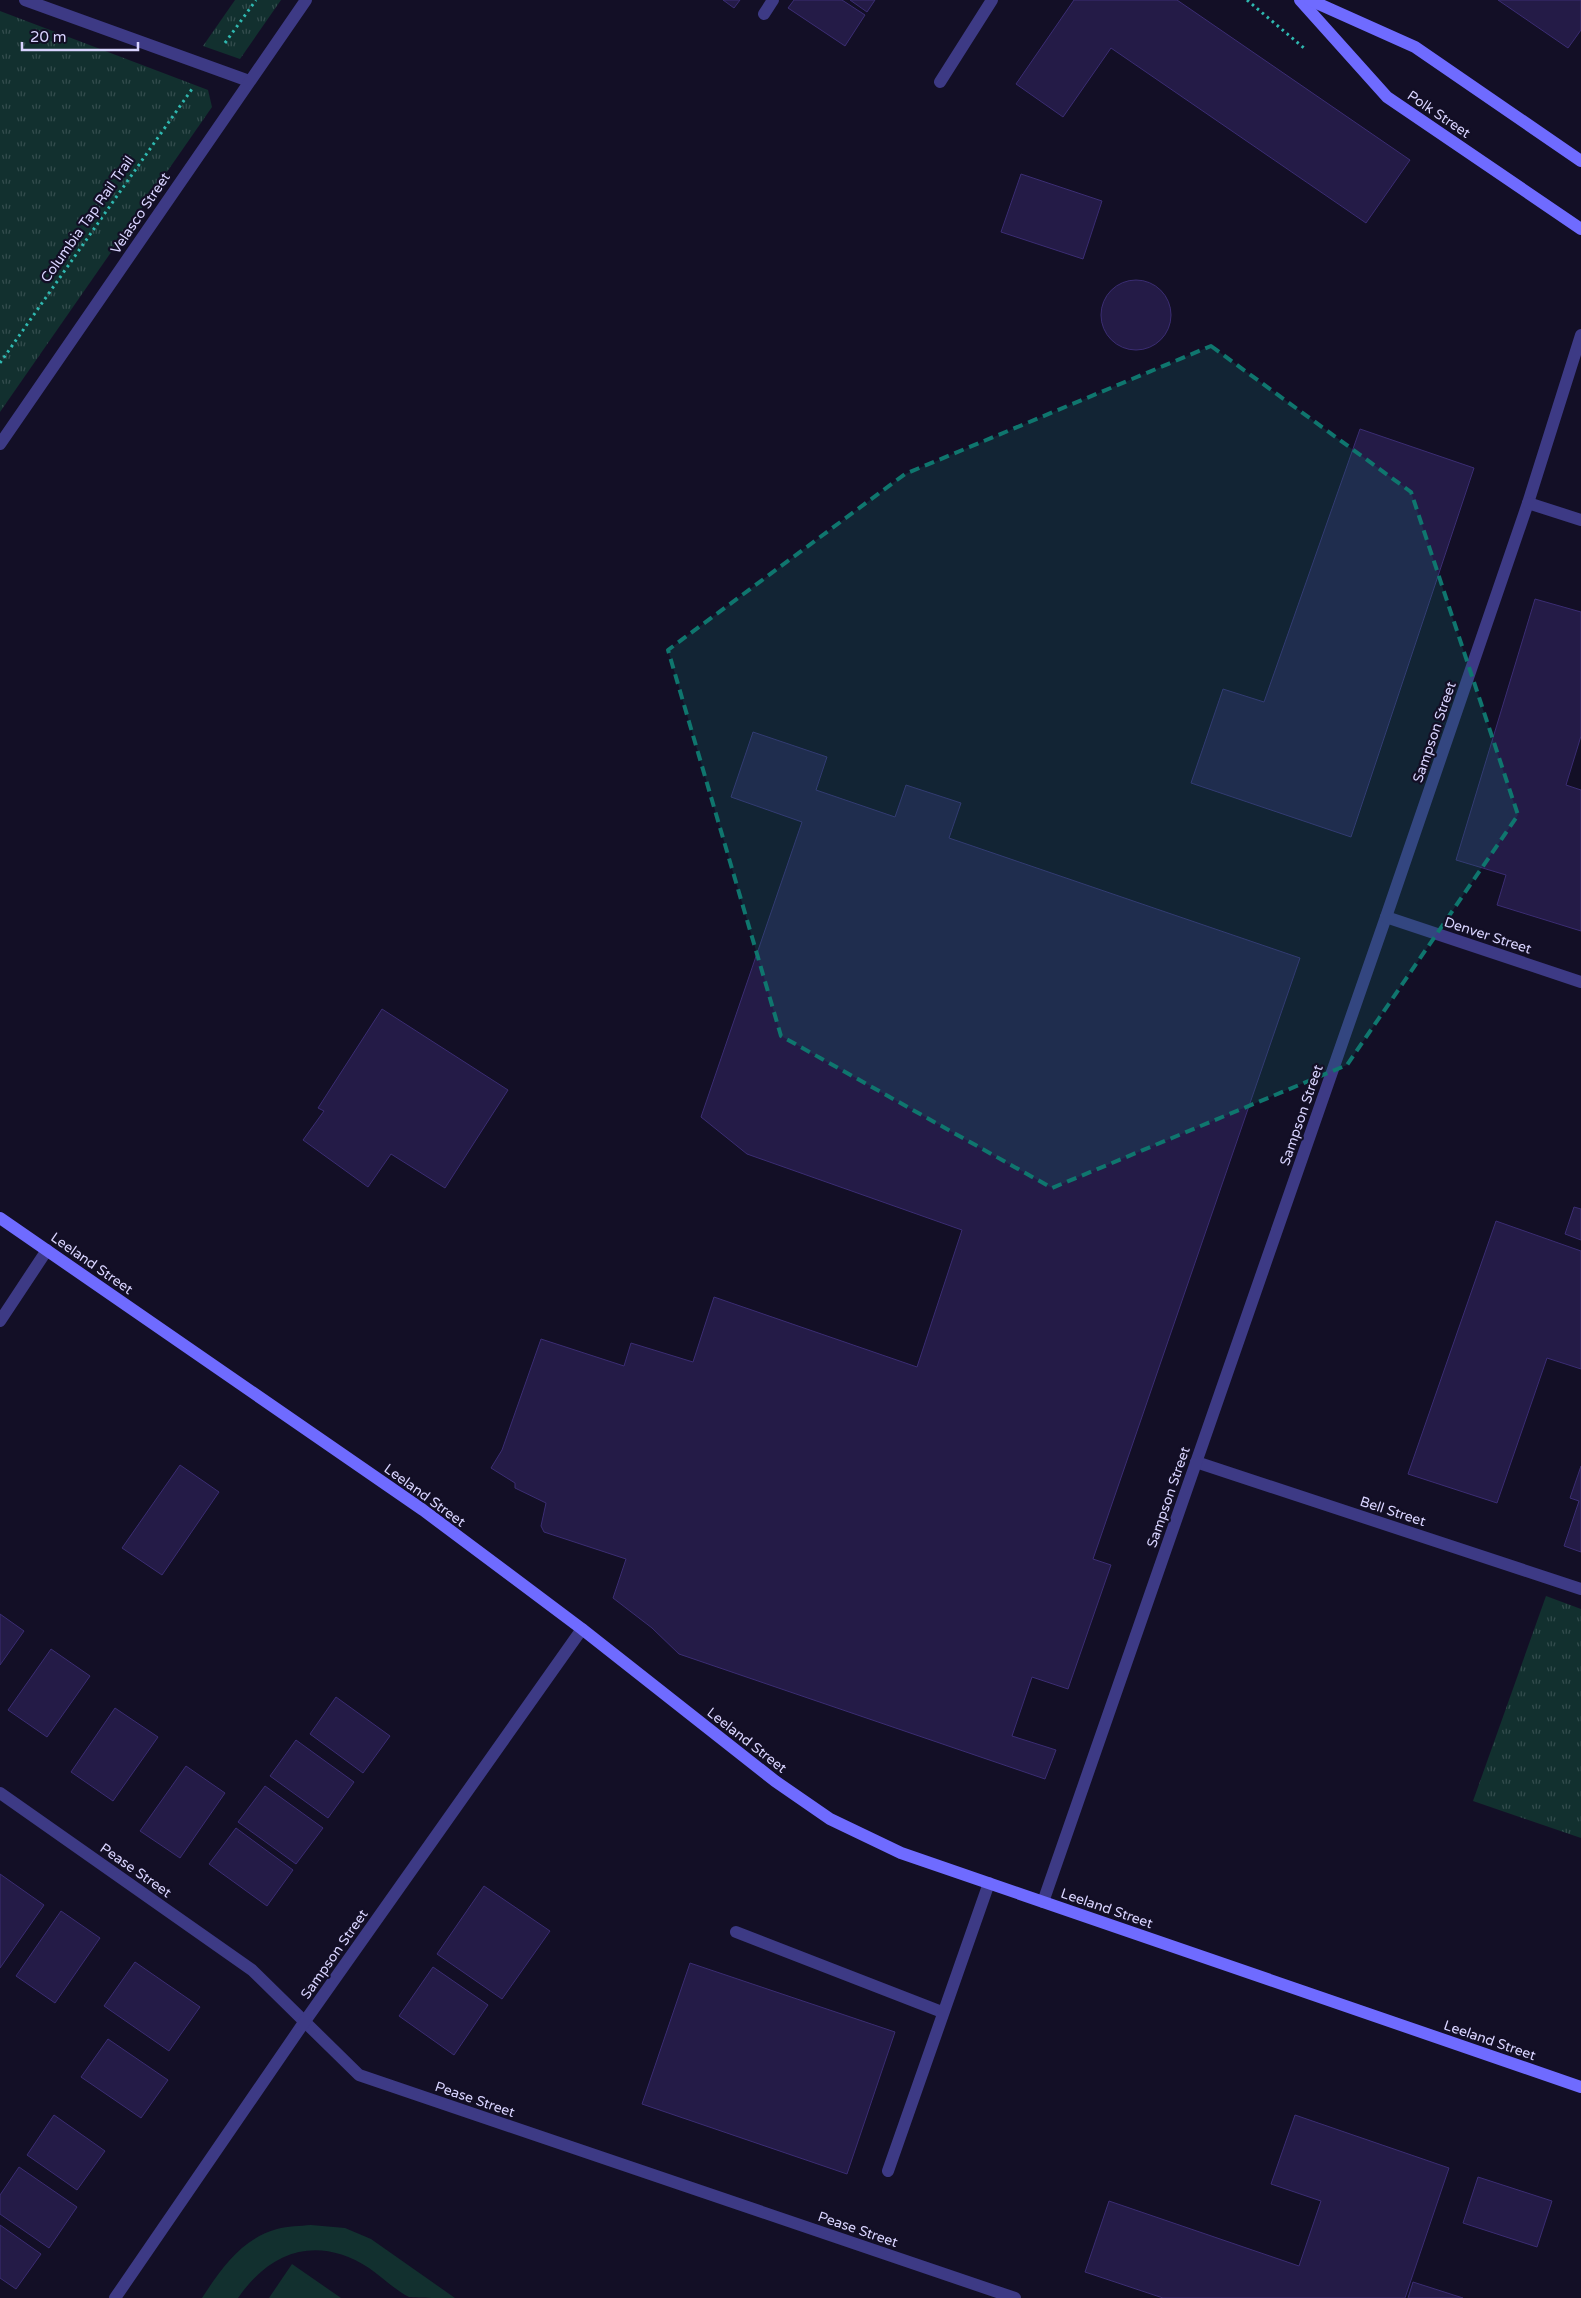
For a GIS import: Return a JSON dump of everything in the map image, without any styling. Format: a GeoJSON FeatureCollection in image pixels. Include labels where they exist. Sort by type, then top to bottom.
{"type":"FeatureCollection","features":[{"type":"Feature","properties":{"kind":"main road","name":"Polk Street"},"geometry":{"type":"LineString","coordinates":[[1300,0],[1387,97],[1581,229]]}},
{"type":"Feature","properties":{"kind":"main road"},"geometry":{"type":"LineString","coordinates":[[1310,0],[1415,47],[1581,160]]}},
{"type":"Feature","properties":{"kind":"main road","name":"Leeland Street"},"geometry":{"type":"LineString","coordinates":[[0,1218],[423,1510],[582,1629],[775,1781],[830,1819],[900,1853],[1581,2087]]}},
{"type":"Feature","properties":{"kind":"street"},"geometry":{"type":"LineString","coordinates":[[25,0],[249,81]]}},
{"type":"Feature","properties":{"kind":"street","name":"Velasco Street"},"geometry":{"type":"LineString","coordinates":[[0,444],[306,0]]}},
{"type":"Feature","properties":{"kind":"street"},"geometry":{"type":"LineString","coordinates":[[764,14],[773,0]]}},
{"type":"Feature","properties":{"kind":"street"},"geometry":{"type":"LineString","coordinates":[[940,82],[992,0]]}},
{"type":"Feature","properties":{"kind":"street","name":"Sampson Street"},"geometry":{"type":"LineString","coordinates":[[1043,1902],[1386,917],[1528,503],[1581,335]]}},
{"type":"Feature","properties":{"kind":"street"},"geometry":{"type":"LineString","coordinates":[[1528,503],[1581,520]]}},
{"type":"Feature","properties":{"kind":"street","name":"Denver Street"},"geometry":{"type":"LineString","coordinates":[[1386,917],[1581,982]]}},
{"type":"Feature","properties":{"kind":"street"},"geometry":{"type":"LineString","coordinates":[[0,1320],[47,1250]]}},
{"type":"Feature","properties":{"kind":"street","name":"Bell Street"},"geometry":{"type":"LineString","coordinates":[[1196,1462],[1581,1589]]}},
{"type":"Feature","properties":{"kind":"street","name":"Sampson Street"},"geometry":{"type":"LineString","coordinates":[[115,2298],[305,2021],[582,1629]]}},
{"type":"Feature","properties":{"kind":"street","name":"Pease Street"},"geometry":{"type":"LineString","coordinates":[[0,1793],[252,1970],[359,2075],[1015,2298]]}},
{"type":"Feature","properties":{"kind":"street"},"geometry":{"type":"LineString","coordinates":[[888,2171],[942,2012],[989,1883]]}},
{"type":"Feature","properties":{"kind":"street"},"geometry":{"type":"LineString","coordinates":[[736,1932],[942,2012]]}},
{"type":"Feature","properties":{"kind":"path"},"geometry":{"type":"LineString","coordinates":[[222,47],[256,0]]}},
{"type":"Feature","properties":{"kind":"path","name":"Columbia Tap Rail Trail"},"geometry":{"type":"LineString","coordinates":[[0,363],[193,88]]}},
{"type":"Feature","properties":{"kind":"highlighted area"},"geometry":{"type":"Polygon","coordinates":[[[1211,346],[1411,492],[1518,815],[1347,1065],[1052,1188],[781,1036],[668,650],[905,474],[1211,346]]]}},
{"type":"Feature","properties":{"kind":"green space"},"geometry":{"type":"Polygon","coordinates":[[[235,0],[281,0],[240,59],[203,46],[235,0]]]}},
{"type":"Feature","properties":{"kind":"green space"},"geometry":{"type":"Polygon","coordinates":[[[0,11],[208,90],[212,107],[0,412],[0,11]]]}},
{"type":"Feature","properties":{"kind":"green space"},"geometry":{"type":"Polygon","coordinates":[[[1546,1596],[1581,1609],[1581,1838],[1473,1801],[1546,1596]]]}},
{"type":"Feature","properties":{"kind":"green space"},"geometry":{"type":"Polygon","coordinates":[[[311,2225],[345,2228],[371,2239],[455,2298],[409,2297],[369,2268],[350,2258],[332,2252],[314,2250],[297,2253],[265,2268],[238,2298],[202,2298],[233,2256],[253,2240],[277,2229],[311,2225]]]}},
{"type":"Feature","properties":{"kind":"green space"},"geometry":{"type":"Polygon","coordinates":[[[292,2264],[341,2298],[269,2298],[292,2264]]]}},
{"type":"Feature","properties":{"kind":"building"},"geometry":{"type":"Polygon","coordinates":[[[723,0],[740,0],[734,8],[723,0]]]}},
{"type":"Feature","properties":{"kind":"building"},"geometry":{"type":"Polygon","coordinates":[[[794,0],[842,0],[865,15],[845,46],[788,8],[794,0]]]}},
{"type":"Feature","properties":{"kind":"building"},"geometry":{"type":"Polygon","coordinates":[[[850,0],[875,0],[867,12],[850,0]]]}},
{"type":"Feature","properties":{"kind":"building"},"geometry":{"type":"Polygon","coordinates":[[[1074,0],[1177,0],[1410,160],[1366,223],[1111,48],[1063,117],[1016,84],[1074,0]]]}},
{"type":"Feature","properties":{"kind":"building"},"geometry":{"type":"Polygon","coordinates":[[[1498,0],[1581,0],[1581,30],[1568,48],[1498,0]]]}},
{"type":"Feature","properties":{"kind":"building"},"geometry":{"type":"Polygon","coordinates":[[[1021,174],[1102,201],[1083,259],[1001,232],[1021,174]]]}},
{"type":"Feature","properties":{"kind":"building"},"geometry":{"type":"Polygon","coordinates":[[[1136,280],[1155,286],[1165,296],[1171,315],[1165,334],[1155,344],[1136,350],[1117,344],[1107,334],[1101,315],[1107,296],[1117,286],[1136,280]]]}},
{"type":"Feature","properties":{"kind":"building"},"geometry":{"type":"Polygon","coordinates":[[[1360,429],[1474,468],[1351,837],[1191,783],[1223,689],[1264,702],[1360,429]]]}},
{"type":"Feature","properties":{"kind":"building"},"geometry":{"type":"Polygon","coordinates":[[[1535,599],[1581,612],[1581,736],[1566,785],[1581,790],[1581,931],[1497,905],[1506,875],[1456,860],[1535,599]]]}},
{"type":"Feature","properties":{"kind":"building"},"geometry":{"type":"Polygon","coordinates":[[[753,732],[827,757],[816,790],[895,817],[906,785],[961,803],[949,838],[1300,958],[1093,1559],[1111,1565],[1068,1689],[1032,1677],[1012,1736],[1056,1750],[1045,1779],[679,1654],[652,1628],[613,1598],[626,1559],[544,1532],[541,1526],[546,1503],[515,1488],[515,1483],[491,1468],[502,1450],[541,1339],[624,1366],[631,1343],[693,1362],[714,1297],[917,1367],[962,1230],[747,1154],[701,1117],[802,822],[731,797],[753,732]]]}},
{"type":"Feature","properties":{"kind":"building"},"geometry":{"type":"Polygon","coordinates":[[[382,1009],[508,1090],[445,1188],[391,1154],[368,1187],[303,1140],[324,1111],[318,1108],[382,1009]]]}},
{"type":"Feature","properties":{"kind":"building"},"geometry":{"type":"Polygon","coordinates":[[[1574,1207],[1581,1209],[1581,1240],[1565,1234],[1574,1207]]]}},
{"type":"Feature","properties":{"kind":"building"},"geometry":{"type":"Polygon","coordinates":[[[1496,1221],[1581,1251],[1581,1369],[1547,1358],[1497,1503],[1408,1474],[1496,1221]]]}},
{"type":"Feature","properties":{"kind":"building"},"geometry":{"type":"Polygon","coordinates":[[[180,1465],[219,1492],[162,1575],[122,1548],[180,1465]]]}},
{"type":"Feature","properties":{"kind":"building"},"geometry":{"type":"Polygon","coordinates":[[[1581,1466],[1581,1552],[1564,1546],[1579,1501],[1570,1498],[1581,1466]]]}},
{"type":"Feature","properties":{"kind":"building"},"geometry":{"type":"Polygon","coordinates":[[[0,1614],[24,1631],[0,1665],[0,1614]]]}},
{"type":"Feature","properties":{"kind":"building"},"geometry":{"type":"Polygon","coordinates":[[[51,1649],[90,1676],[47,1737],[8,1710],[51,1649]]]}},
{"type":"Feature","properties":{"kind":"building"},"geometry":{"type":"Polygon","coordinates":[[[336,1697],[390,1736],[363,1773],[310,1734],[336,1697]]]}},
{"type":"Feature","properties":{"kind":"building"},"geometry":{"type":"Polygon","coordinates":[[[115,1708],[158,1737],[113,1801],[71,1772],[115,1708]]]}},
{"type":"Feature","properties":{"kind":"building"},"geometry":{"type":"Polygon","coordinates":[[[296,1740],[354,1782],[328,1818],[270,1776],[296,1740]]]}},
{"type":"Feature","properties":{"kind":"building"},"geometry":{"type":"Polygon","coordinates":[[[186,1766],[225,1793],[180,1858],[140,1831],[186,1766]]]}},
{"type":"Feature","properties":{"kind":"building"},"geometry":{"type":"Polygon","coordinates":[[[265,1786],[323,1828],[296,1864],[238,1822],[265,1786]]]}},
{"type":"Feature","properties":{"kind":"building"},"geometry":{"type":"Polygon","coordinates":[[[236,1828],[293,1870],[267,1906],[209,1864],[236,1828]]]}},
{"type":"Feature","properties":{"kind":"building"},"geometry":{"type":"Polygon","coordinates":[[[0,1874],[44,1905],[0,1968],[0,1874]]]}},
{"type":"Feature","properties":{"kind":"building"},"geometry":{"type":"Polygon","coordinates":[[[484,1886],[550,1931],[502,1999],[437,1954],[484,1886]]]}},
{"type":"Feature","properties":{"kind":"building"},"geometry":{"type":"Polygon","coordinates":[[[61,1911],[100,1938],[55,2003],[16,1976],[61,1911]]]}},
{"type":"Feature","properties":{"kind":"building"},"geometry":{"type":"Polygon","coordinates":[[[135,1962],[200,2007],[169,2051],[104,2006],[135,1962]]]}},
{"type":"Feature","properties":{"kind":"building"},"geometry":{"type":"Polygon","coordinates":[[[690,1963],[895,2032],[847,2174],[642,2104],[690,1963]]]}},
{"type":"Feature","properties":{"kind":"building"},"geometry":{"type":"Polygon","coordinates":[[[433,1967],[488,2005],[454,2055],[399,2016],[433,1967]]]}},
{"type":"Feature","properties":{"kind":"building"},"geometry":{"type":"Polygon","coordinates":[[[108,2039],[168,2080],[141,2118],[81,2077],[108,2039]]]}},
{"type":"Feature","properties":{"kind":"building"},"geometry":{"type":"Polygon","coordinates":[[[54,2115],[105,2151],[77,2190],[27,2155],[54,2115]]]}},
{"type":"Feature","properties":{"kind":"building"},"geometry":{"type":"Polygon","coordinates":[[[1295,2115],[1449,2168],[1405,2298],[1163,2298],[1085,2272],[1109,2201],[1299,2266],[1321,2201],[1271,2184],[1295,2115]]]}},
{"type":"Feature","properties":{"kind":"building"},"geometry":{"type":"Polygon","coordinates":[[[19,2167],[77,2207],[49,2248],[0,2214],[0,2195],[19,2167]]]}},
{"type":"Feature","properties":{"kind":"building"},"geometry":{"type":"Polygon","coordinates":[[[1478,2177],[1552,2201],[1537,2247],[1463,2223],[1478,2177]]]}},
{"type":"Feature","properties":{"kind":"building"},"geometry":{"type":"Polygon","coordinates":[[[0,2225],[41,2254],[16,2289],[0,2278],[0,2225]]]}},
{"type":"Feature","properties":{"kind":"building"},"geometry":{"type":"Polygon","coordinates":[[[1413,2282],[1463,2298],[1408,2298],[1413,2282]]]}}]}
